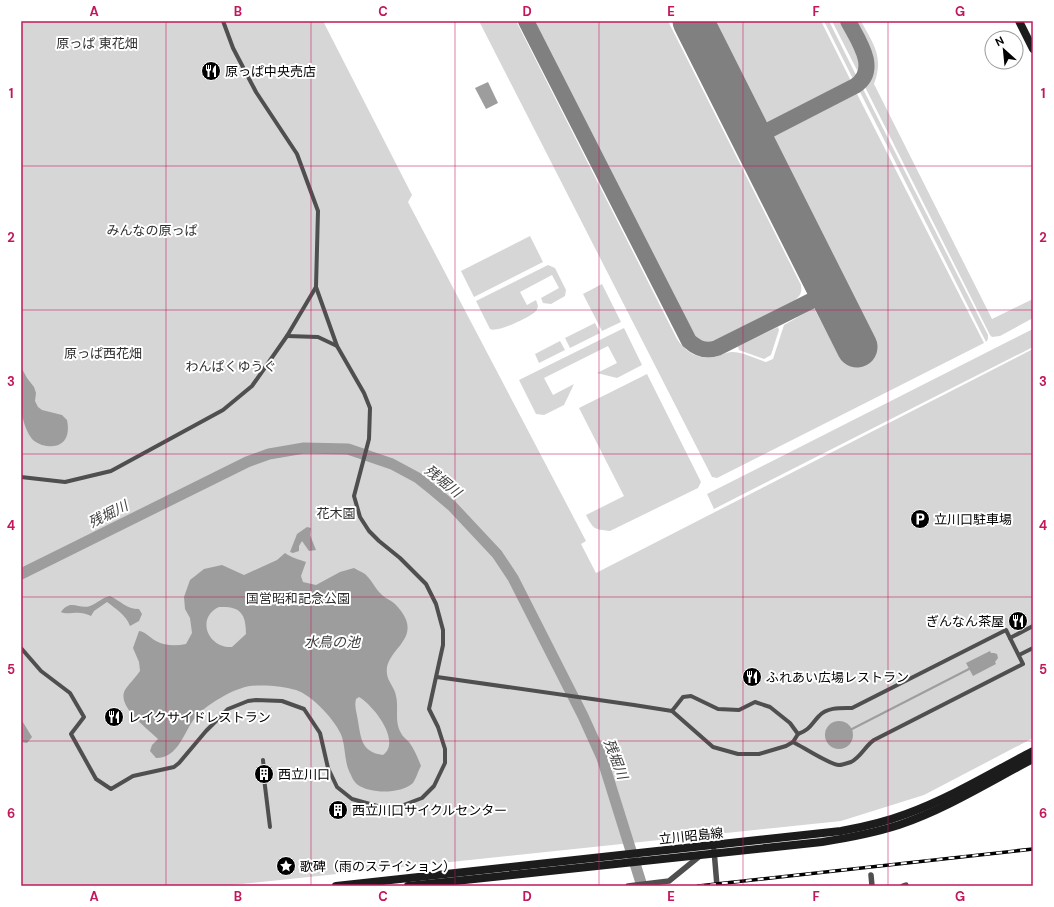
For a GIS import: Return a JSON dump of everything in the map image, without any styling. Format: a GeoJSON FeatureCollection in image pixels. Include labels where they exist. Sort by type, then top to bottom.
{"type":"FeatureCollection","features":[{"type":"Feature","properties":{"kind":"main road"},"geometry":{"type":"LineString","coordinates":[[1019,21],[1033,49]]}},
{"type":"Feature","properties":{"kind":"main road","name":"立川昭島線"},"geometry":{"type":"LineString","coordinates":[[648,856],[702,854],[714,849],[841,831],[893,818],[931,804],[1033,751]]}},
{"type":"Feature","properties":{"kind":"main road","name":"立川昭島線"},"geometry":{"type":"LineString","coordinates":[[408,886],[648,856],[848,838],[888,828],[938,809],[1033,759]]}},
{"type":"Feature","properties":{"kind":"main road","name":"立川昭島線"},"geometry":{"type":"LineString","coordinates":[[336,886],[618,860]]}},
{"type":"Feature","properties":{"kind":"street"},"geometry":{"type":"LineString","coordinates":[[21,648],[41,671],[70,693],[84,718],[71,734],[96,779],[111,789],[132,776],[174,767],[228,709],[248,701],[282,701],[304,709],[320,733],[328,768],[337,786],[352,799],[377,806],[401,806],[422,798],[434,786],[445,763],[445,748],[438,727],[429,709],[442,645],[443,630],[436,604],[426,584],[400,558],[369,531],[360,517],[354,496],[369,439],[370,408],[337,346],[316,287],[318,211],[297,154],[256,92],[233,48],[223,21]]}},
{"type":"Feature","properties":{"kind":"street"},"geometry":{"type":"LineString","coordinates":[[21,477],[65,482],[111,471],[223,410],[252,386],[287,336],[316,287]]}},
{"type":"Feature","properties":{"kind":"street"},"geometry":{"type":"LineString","coordinates":[[287,336],[318,337],[337,346]]}},
{"type":"Feature","properties":{"kind":"street"},"geometry":{"type":"LineString","coordinates":[[1010,638],[1033,626]]}},
{"type":"Feature","properties":{"kind":"street"},"geometry":{"type":"LineString","coordinates":[[436,677],[672,711],[713,747],[738,754],[759,754],[793,742],[798,734],[806,731],[820,714],[829,710],[852,708],[1006,630],[1023,664],[874,740],[868,744],[862,753],[851,762],[838,765],[793,742]]}},
{"type":"Feature","properties":{"kind":"street"},"geometry":{"type":"LineString","coordinates":[[1019,655],[1033,648]]}},
{"type":"Feature","properties":{"kind":"street"},"geometry":{"type":"LineString","coordinates":[[672,711],[683,697],[691,696],[718,709],[739,710],[755,702],[770,707],[790,723],[798,734]]}},
{"type":"Feature","properties":{"kind":"street"},"geometry":{"type":"LineString","coordinates":[[263,760],[264,771]]}},
{"type":"Feature","properties":{"kind":"street"},"geometry":{"type":"LineString","coordinates":[[264,778],[270,827]]}},
{"type":"Feature","properties":{"kind":"street"},"geometry":{"type":"LineString","coordinates":[[714,849],[717,886]]}},
{"type":"Feature","properties":{"kind":"street"},"geometry":{"type":"LineString","coordinates":[[630,886],[669,880],[702,854]]}},
{"type":"Feature","properties":{"kind":"street"},"geometry":{"type":"LineString","coordinates":[[871,876],[872,886]]}},
{"type":"Feature","properties":{"kind":"green space","name":"国営昭和記念公園"},"geometry":{"type":"Polygon","coordinates":[[[21,21],[323,21],[412,195],[408,202],[586,541],[581,544],[596,573],[1033,349],[1033,738],[924,795],[841,821],[223,886],[21,886],[21,21]]]}},
{"type":"Feature","properties":{"kind":"green space"},"geometry":{"type":"Polygon","coordinates":[[[479,21],[516,21],[677,339],[688,351],[698,356],[708,358],[730,352],[736,352],[766,362],[773,359],[784,325],[814,308],[839,356],[874,339],[773,135],[777,130],[855,90],[984,343],[717,478],[712,477],[479,21]]]}},
{"type":"Feature","properties":{"kind":"green space"},"geometry":{"type":"Polygon","coordinates":[[[533,21],[668,21],[801,285],[801,293],[795,300],[713,342],[702,341],[695,337],[690,331],[533,21]]]}},
{"type":"Feature","properties":{"kind":"green space"},"geometry":{"type":"Polygon","coordinates":[[[714,21],[821,21],[852,83],[774,122],[766,122],[762,117],[714,21]]]}},
{"type":"Feature","properties":{"kind":"green space"},"geometry":{"type":"Polygon","coordinates":[[[824,21],[829,21],[857,77],[854,81],[824,21]]]}},
{"type":"Feature","properties":{"kind":"green space"},"geometry":{"type":"Polygon","coordinates":[[[832,21],[842,21],[856,46],[860,60],[859,74],[832,21]]]}},
{"type":"Feature","properties":{"kind":"green space"},"geometry":{"type":"Polygon","coordinates":[[[852,21],[861,21],[873,44],[878,59],[877,75],[874,84],[992,319],[1033,299],[1033,318],[1000,336],[992,337],[990,335],[863,83],[867,76],[869,60],[864,44],[852,21]]]}},
{"type":"Feature","properties":{"kind":"green space"},"geometry":{"type":"Polygon","coordinates":[[[861,85],[988,335],[986,342],[858,88],[861,85]]]}},
{"type":"Feature","properties":{"kind":"green space"},"geometry":{"type":"Polygon","coordinates":[[[530,236],[543,262],[474,297],[461,271],[530,236]]]}},
{"type":"Feature","properties":{"kind":"green space"},"geometry":{"type":"Polygon","coordinates":[[[548,265],[555,268],[566,290],[565,296],[551,304],[543,303],[541,298],[559,288],[552,275],[520,292],[527,305],[536,300],[538,306],[535,312],[520,321],[505,327],[494,330],[490,329],[476,301],[548,265]]]}},
{"type":"Feature","properties":{"kind":"green space"},"geometry":{"type":"Polygon","coordinates":[[[602,284],[621,322],[602,331],[583,294],[602,284]]]}},
{"type":"Feature","properties":{"kind":"green space"},"geometry":{"type":"Polygon","coordinates":[[[595,323],[600,333],[570,348],[565,338],[595,323]]]}},
{"type":"Feature","properties":{"kind":"green space"},"geometry":{"type":"Polygon","coordinates":[[[778,327],[779,330],[771,355],[764,359],[739,350],[739,346],[778,327]]]}},
{"type":"Feature","properties":{"kind":"green space"},"geometry":{"type":"Polygon","coordinates":[[[624,328],[642,365],[617,378],[597,373],[617,363],[608,346],[544,378],[553,395],[574,384],[564,405],[544,415],[536,414],[519,380],[624,328]]]}},
{"type":"Feature","properties":{"kind":"green space"},"geometry":{"type":"Polygon","coordinates":[[[1033,329],[1033,347],[714,509],[707,494],[1033,329]]]}},
{"type":"Feature","properties":{"kind":"green space"},"geometry":{"type":"Polygon","coordinates":[[[560,341],[565,350],[539,363],[535,354],[560,341]]]}},
{"type":"Feature","properties":{"kind":"green space"},"geometry":{"type":"Polygon","coordinates":[[[647,374],[701,482],[698,488],[610,531],[597,529],[591,524],[586,515],[624,496],[579,408],[647,374]]]}},
{"type":"Feature","properties":{"kind":"water"},"geometry":{"type":"Polygon","coordinates":[[[488,82],[498,103],[486,109],[475,88],[488,82]]]}},
{"type":"Feature","properties":{"kind":"water"},"geometry":{"type":"Polygon","coordinates":[[[21,367],[34,387],[36,393],[35,401],[38,407],[42,410],[62,415],[67,420],[68,433],[64,442],[55,446],[42,445],[35,442],[27,431],[21,404],[21,367]]]}},
{"type":"Feature","properties":{"kind":"water"},"geometry":{"type":"Polygon","coordinates":[[[307,527],[311,528],[310,535],[316,550],[309,551],[302,541],[299,546],[299,551],[293,553],[290,552],[297,534],[307,527]]]}},
{"type":"Feature","properties":{"kind":"water","name":"水鳥の池"},"geometry":{"type":"Polygon","coordinates":[[[285,553],[306,562],[301,576],[303,582],[316,585],[340,572],[354,568],[365,574],[380,593],[392,601],[404,616],[408,626],[406,635],[391,657],[387,674],[397,701],[397,719],[399,728],[402,735],[413,748],[421,766],[413,783],[408,787],[386,792],[370,790],[358,785],[353,779],[347,766],[342,737],[335,724],[309,697],[296,690],[277,686],[248,686],[216,700],[198,714],[175,750],[170,754],[156,758],[150,751],[152,745],[158,739],[134,717],[125,703],[123,696],[125,690],[140,671],[139,662],[133,648],[139,631],[159,643],[167,645],[186,644],[192,633],[190,618],[185,609],[184,597],[190,580],[204,569],[222,565],[244,575],[277,560],[285,553]],[[219,607],[212,612],[208,618],[206,624],[208,631],[216,643],[223,646],[232,647],[246,634],[245,621],[243,616],[237,610],[219,607]],[[359,697],[356,699],[355,707],[363,743],[370,751],[383,755],[388,749],[389,741],[387,733],[378,715],[365,701],[359,697]]]}},
{"type":"Feature","properties":{"kind":"water"},"geometry":{"type":"Polygon","coordinates":[[[110,596],[127,606],[134,609],[139,609],[142,614],[139,621],[130,626],[123,615],[107,602],[94,611],[91,616],[82,613],[61,612],[68,606],[72,605],[86,607],[110,596]]]}},
{"type":"Feature","properties":{"kind":"water"},"geometry":{"type":"Polygon","coordinates":[[[990,651],[991,653],[997,654],[998,658],[995,662],[996,664],[973,676],[966,663],[990,651]]]}},
{"type":"Feature","properties":{"kind":"water"},"geometry":{"type":"Polygon","coordinates":[[[21,719],[32,737],[27,743],[21,742],[21,719]]]}},
{"type":"Feature","properties":{"kind":"water"},"geometry":{"type":"Polygon","coordinates":[[[839,721],[849,725],[853,735],[849,745],[839,749],[829,745],[825,735],[829,725],[839,721]]]}},
{"type":"Feature","properties":{"kind":"waterway","name":"残堀川"},"geometry":{"type":"LineString","coordinates":[[21,574],[247,462],[269,454],[304,448],[348,449],[392,464],[418,478],[452,506],[497,554],[513,578],[583,716],[602,758],[642,886]]}},
{"type":"Feature","properties":{"kind":"waterway"},"geometry":{"type":"LineString","coordinates":[[852,729],[969,669]]}},
{"type":"Feature","properties":{"kind":"taxiway"},"geometry":{"type":"LineString","coordinates":[[526,21],[689,341],[702,349],[709,350],[717,348],[829,292]]}},
{"type":"Feature","properties":{"kind":"taxiway"},"geometry":{"type":"LineString","coordinates":[[752,139],[855,86],[862,79],[866,72],[865,55],[848,21]]}},
{"type":"Feature","properties":{"kind":"runway"},"geometry":{"type":"LineString","coordinates":[[693,21],[857,347]]}},
{"type":"Feature","properties":{"kind":"railway"},"geometry":{"type":"LineString","coordinates":[[698,886],[1033,849]]}},
{"type":"Feature","properties":{"kind":"place","name":"原っぱ中央売店"},"geometry":{"type":"Point","coordinates":[211,71]}},
{"type":"Feature","properties":{"kind":"place","name":"立川口駐車場"},"geometry":{"type":"Point","coordinates":[920,519]}},
{"type":"Feature","properties":{"kind":"place","name":"ぎんなん茶屋"},"geometry":{"type":"Point","coordinates":[1018,621]}},
{"type":"Feature","properties":{"kind":"place","name":"ふれあい広場レストラン"},"geometry":{"type":"Point","coordinates":[752,677]}},
{"type":"Feature","properties":{"kind":"place","name":"レイクサイドレストラン"},"geometry":{"type":"Point","coordinates":[114,717]}},
{"type":"Feature","properties":{"kind":"place","name":"西立川口"},"geometry":{"type":"Point","coordinates":[264,774]}},
{"type":"Feature","properties":{"kind":"place","name":"西立川口サイクルセンター"},"geometry":{"type":"Point","coordinates":[338,810]}},
{"type":"Feature","properties":{"kind":"place","name":"歌碑（雨のステイション）"},"geometry":{"type":"Point","coordinates":[286,866]}},
{"type":"Feature","properties":{"kind":"park label","name":"原っぱ 東花畑"},"geometry":{"type":"Point","coordinates":[97,43]}},
{"type":"Feature","properties":{"kind":"park label","name":"みんなの原っぱ"},"geometry":{"type":"Point","coordinates":[152,230]}},
{"type":"Feature","properties":{"kind":"park label","name":"原っぱ西花畑"},"geometry":{"type":"Point","coordinates":[103,353]}},
{"type":"Feature","properties":{"kind":"park label","name":"わんぱくゆうぐ"},"geometry":{"type":"Point","coordinates":[231,366]}},
{"type":"Feature","properties":{"kind":"park label","name":"花木園"},"geometry":{"type":"Point","coordinates":[336,513]}}]}
